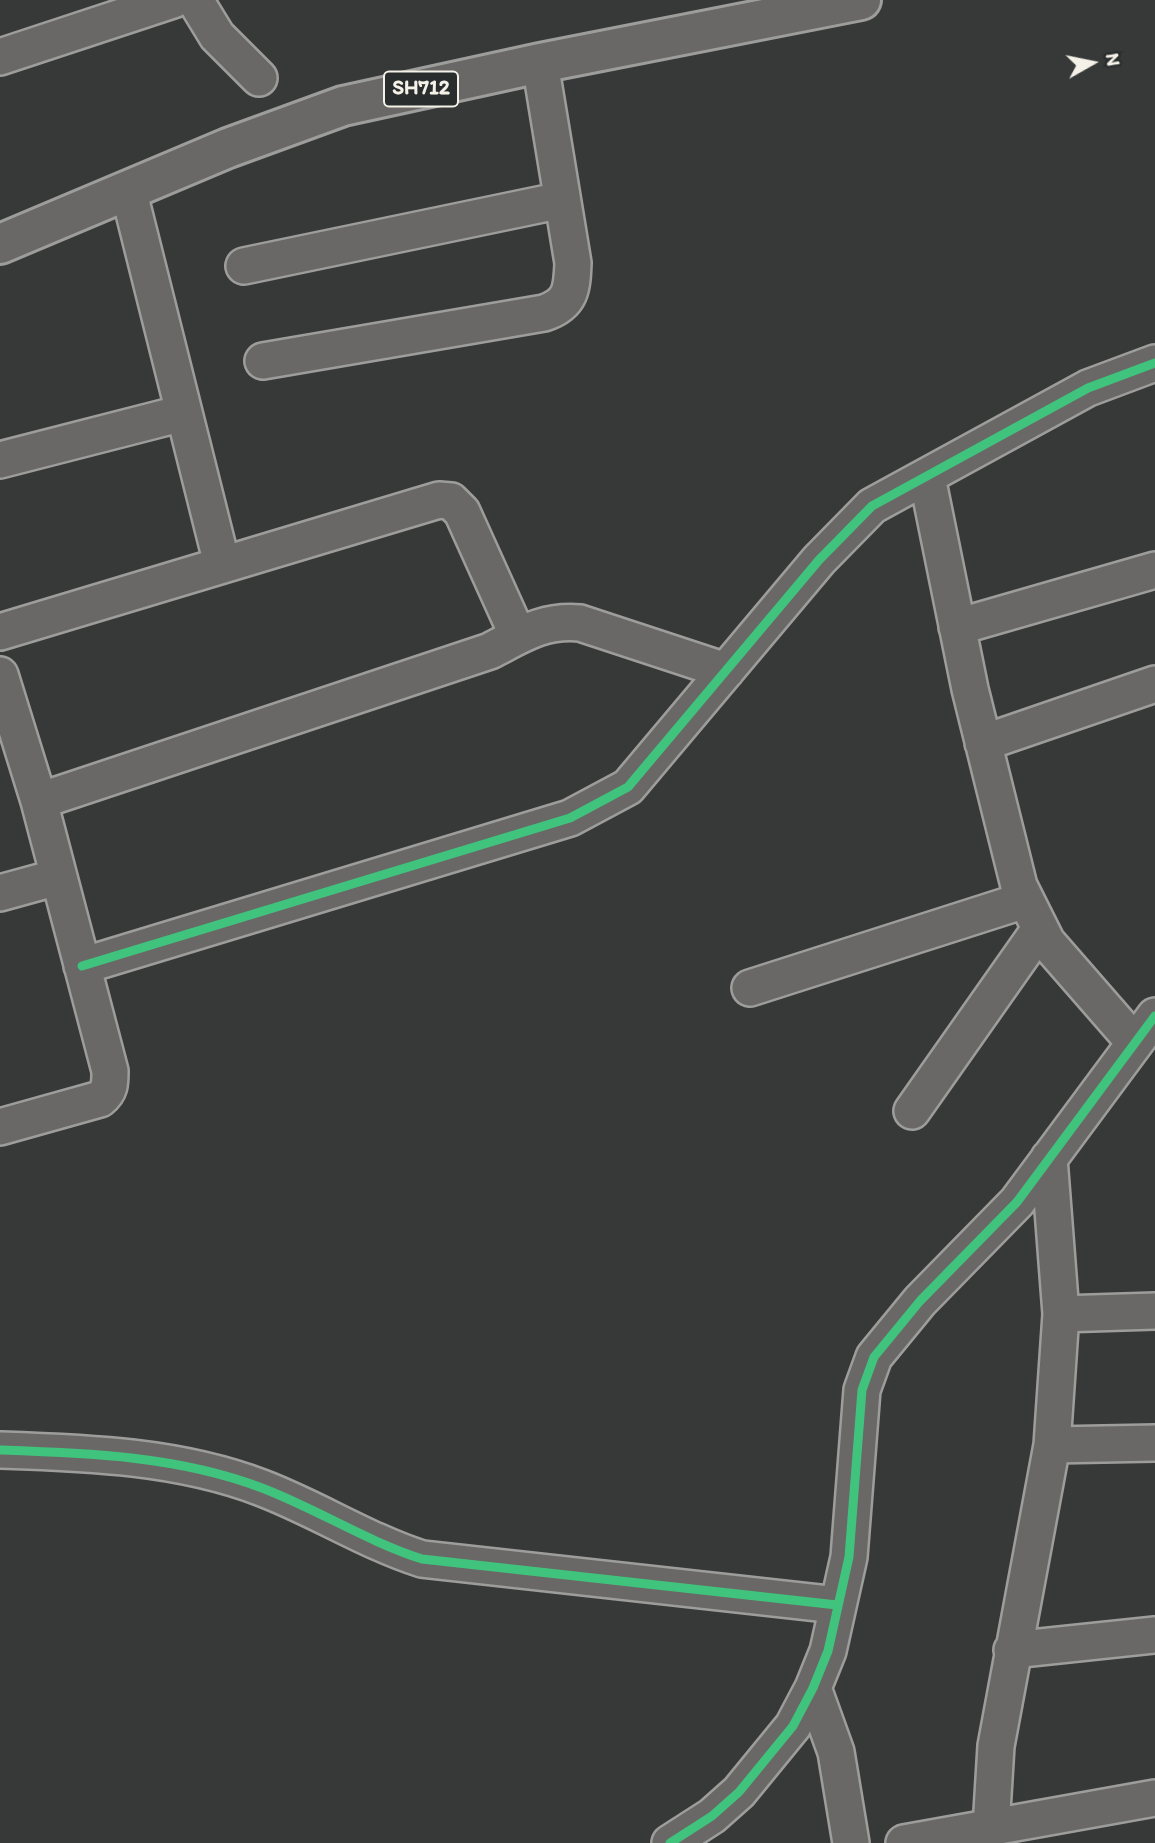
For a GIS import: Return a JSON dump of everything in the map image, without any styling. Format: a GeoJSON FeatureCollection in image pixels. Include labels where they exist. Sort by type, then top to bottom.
{"type":"FeatureCollection","features":[{"type":"Feature","properties":{"kind":"main road","name":"SH712"},"geometry":{"type":"LineString","coordinates":[[0,243],[228,148],[343,106],[540,63],[861,0]]}},
{"type":"Feature","properties":{"kind":"street"},"geometry":{"type":"LineString","coordinates":[[0,57],[173,0]]}},
{"type":"Feature","properties":{"kind":"street"},"geometry":{"type":"LineString","coordinates":[[195,0],[217,36],[259,78]]}},
{"type":"Feature","properties":{"kind":"street"},"geometry":{"type":"LineString","coordinates":[[263,361],[556,309],[565,304],[572,290],[573,263],[540,63]]}},
{"type":"Feature","properties":{"kind":"street"},"geometry":{"type":"LineString","coordinates":[[128,190],[222,564]]}},
{"type":"Feature","properties":{"kind":"street"},"geometry":{"type":"LineString","coordinates":[[244,266],[562,200]]}},
{"type":"Feature","properties":{"kind":"street"},"geometry":{"type":"LineString","coordinates":[[82,966],[570,818],[628,787],[819,560],[872,506],[1088,388],[1155,363]]}},
{"type":"Feature","properties":{"kind":"street"},"geometry":{"type":"LineString","coordinates":[[0,460],[183,413]]}},
{"type":"Feature","properties":{"kind":"street"},"geometry":{"type":"LineString","coordinates":[[678,1841],[739,1792],[793,1726],[828,1651],[849,1558],[855,1512],[862,1390],[874,1357],[920,1301],[1017,1202],[1145,1030],[1047,942],[1032,915],[983,743],[927,477]]}},
{"type":"Feature","properties":{"kind":"street"},"geometry":{"type":"LineString","coordinates":[[0,632],[426,502],[451,502],[462,512],[518,636]]}},
{"type":"Feature","properties":{"kind":"street"},"geometry":{"type":"LineString","coordinates":[[957,627],[1155,570]]}},
{"type":"Feature","properties":{"kind":"street"},"geometry":{"type":"LineString","coordinates":[[39,802],[490,651],[555,621],[580,623],[726,671]]}},
{"type":"Feature","properties":{"kind":"street"},"geometry":{"type":"LineString","coordinates":[[0,676],[39,802],[110,1071],[107,1093],[100,1098],[0,1127]]}},
{"type":"Feature","properties":{"kind":"street"},"geometry":{"type":"LineString","coordinates":[[983,743],[1155,684]]}},
{"type":"Feature","properties":{"kind":"street"},"geometry":{"type":"LineString","coordinates":[[0,893],[58,877]]}},
{"type":"Feature","properties":{"kind":"street"},"geometry":{"type":"LineString","coordinates":[[750,988],[1032,915]]}},
{"type":"Feature","properties":{"kind":"street"},"geometry":{"type":"LineString","coordinates":[[912,1111],[1032,915]]}},
{"type":"Feature","properties":{"kind":"street"},"geometry":{"type":"LineString","coordinates":[[991,1828],[996,1746],[1052,1445],[1061,1314],[1049,1158]]}},
{"type":"Feature","properties":{"kind":"street"},"geometry":{"type":"LineString","coordinates":[[1061,1314],[1155,1311]]}},
{"type":"Feature","properties":{"kind":"street"},"geometry":{"type":"LineString","coordinates":[[1052,1445],[1155,1443]]}},
{"type":"Feature","properties":{"kind":"street"},"geometry":{"type":"LineString","coordinates":[[0,1450],[97,1453],[220,1475],[262,1488],[379,1545],[422,1559],[837,1605]]}},
{"type":"Feature","properties":{"kind":"street"},"geometry":{"type":"LineString","coordinates":[[1012,1650],[1155,1636]]}},
{"type":"Feature","properties":{"kind":"street"},"geometry":{"type":"LineString","coordinates":[[813,1688],[836,1752],[851,1843]]}},
{"type":"Feature","properties":{"kind":"street"},"geometry":{"type":"LineString","coordinates":[[904,1843],[1155,1798]]}},
{"type":"Feature","properties":{"kind":"cycle path"},"geometry":{"type":"LineString","coordinates":[[82,966],[570,818],[628,787],[819,560],[872,506],[1088,388],[1155,363]]}},
{"type":"Feature","properties":{"kind":"cycle path"},"geometry":{"type":"LineString","coordinates":[[670,1843],[712,1816],[739,1792],[793,1726],[813,1688],[828,1651],[849,1557],[862,1390],[874,1357],[920,1301],[1017,1202],[1155,1016]]}},
{"type":"Feature","properties":{"kind":"cycle path"},"geometry":{"type":"LineString","coordinates":[[0,1450],[133,1458],[231,1477],[302,1505],[381,1543],[422,1559],[837,1605]]}}]}
